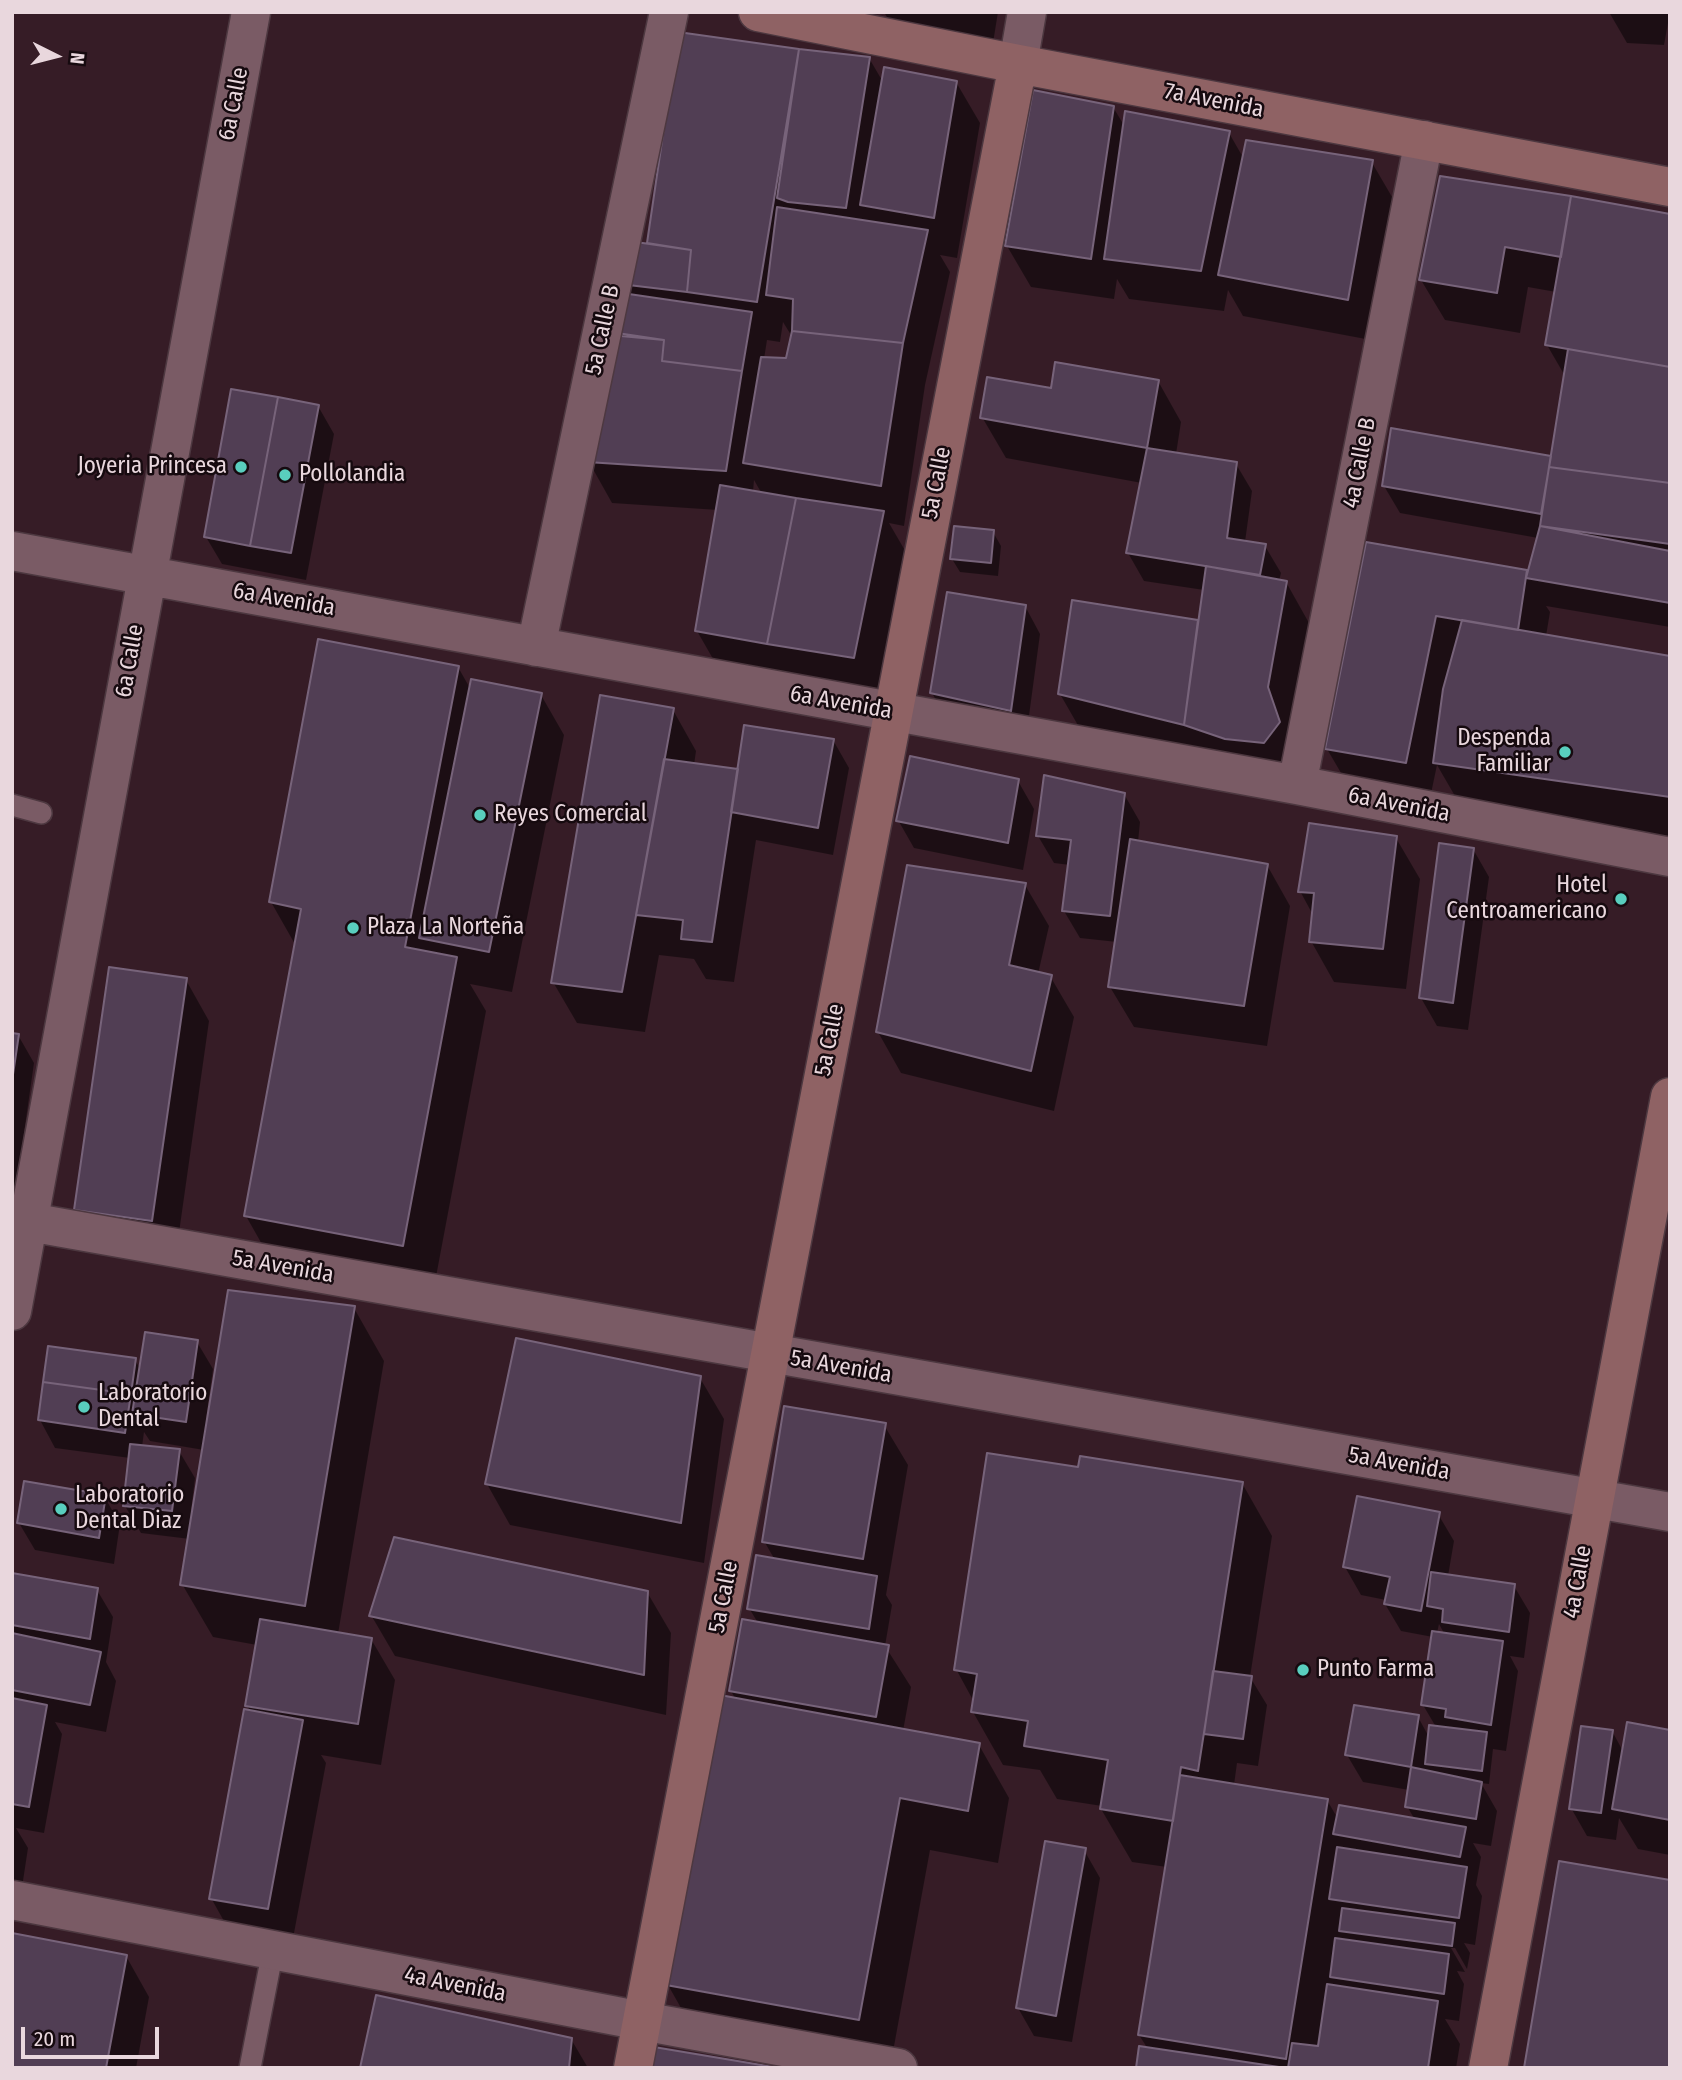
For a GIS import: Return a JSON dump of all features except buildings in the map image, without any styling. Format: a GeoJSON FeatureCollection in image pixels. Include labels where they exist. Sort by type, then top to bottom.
{"type":"FeatureCollection","features":[{"type":"Feature","properties":{"kind":"street","name":"6a Calle"},"geometry":{"type":"LineString","coordinates":[[12,1311],[20,1221],[146,575],[251,12]]}},
{"type":"Feature","properties":{"kind":"street","name":"5a Calle B"},"geometry":{"type":"LineString","coordinates":[[537,647],[669,12]]}},
{"type":"Feature","properties":{"kind":"street","name":"7a Avenida"},"geometry":{"type":"LineString","coordinates":[[758,12],[1670,187]]}},
{"type":"Feature","properties":{"kind":"street","name":"5a Calle"},"geometry":{"type":"LineString","coordinates":[[633,2068],[1027,12]]}},
{"type":"Feature","properties":{"kind":"street","name":"4a Calle B"},"geometry":{"type":"LineString","coordinates":[[1297,785],[1424,140]]}},
{"type":"Feature","properties":{"kind":"street","name":"6a Avenida"},"geometry":{"type":"LineString","coordinates":[[12,551],[1297,785],[1670,858]]}},
{"type":"Feature","properties":{"kind":"street","name":"4a Calle"},"geometry":{"type":"LineString","coordinates":[[1488,2068],[1670,1097]]}},
{"type":"Feature","properties":{"kind":"street","name":"5a Avenida"},"geometry":{"type":"LineString","coordinates":[[20,1221],[1670,1512]]}},
{"type":"Feature","properties":{"kind":"street","name":"4a Avenida"},"geometry":{"type":"LineString","coordinates":[[12,1900],[898,2068]]}},
{"type":"Feature","properties":{"kind":"lane"},"geometry":{"type":"LineString","coordinates":[[12,805],[41,813]]}},
{"type":"Feature","properties":{"kind":"lane"},"geometry":{"type":"LineString","coordinates":[[250,2068],[273,1950]]}},
{"type":"Feature","properties":{"kind":"place","name":"Joyeria Princesa"},"geometry":{"type":"Point","coordinates":[241,467]}},
{"type":"Feature","properties":{"kind":"place","name":"Pollolandia"},"geometry":{"type":"Point","coordinates":[285,475]}},
{"type":"Feature","properties":{"kind":"place","name":"Despenda Familiar"},"geometry":{"type":"Point","coordinates":[1565,752]}},
{"type":"Feature","properties":{"kind":"place","name":"Reyes Comercial"},"geometry":{"type":"Point","coordinates":[480,815]}},
{"type":"Feature","properties":{"kind":"place","name":"Hotel Centroamericano"},"geometry":{"type":"Point","coordinates":[1621,899]}},
{"type":"Feature","properties":{"kind":"place","name":"Plaza La Norteña"},"geometry":{"type":"Point","coordinates":[353,928]}},
{"type":"Feature","properties":{"kind":"place","name":"Laboratorio Dental"},"geometry":{"type":"Point","coordinates":[84,1407]}},
{"type":"Feature","properties":{"kind":"place","name":"Laboratorio Dental Diaz"},"geometry":{"type":"Point","coordinates":[61,1509]}},
{"type":"Feature","properties":{"kind":"place","name":"Punto Farma"},"geometry":{"type":"Point","coordinates":[1303,1670]}}]}
